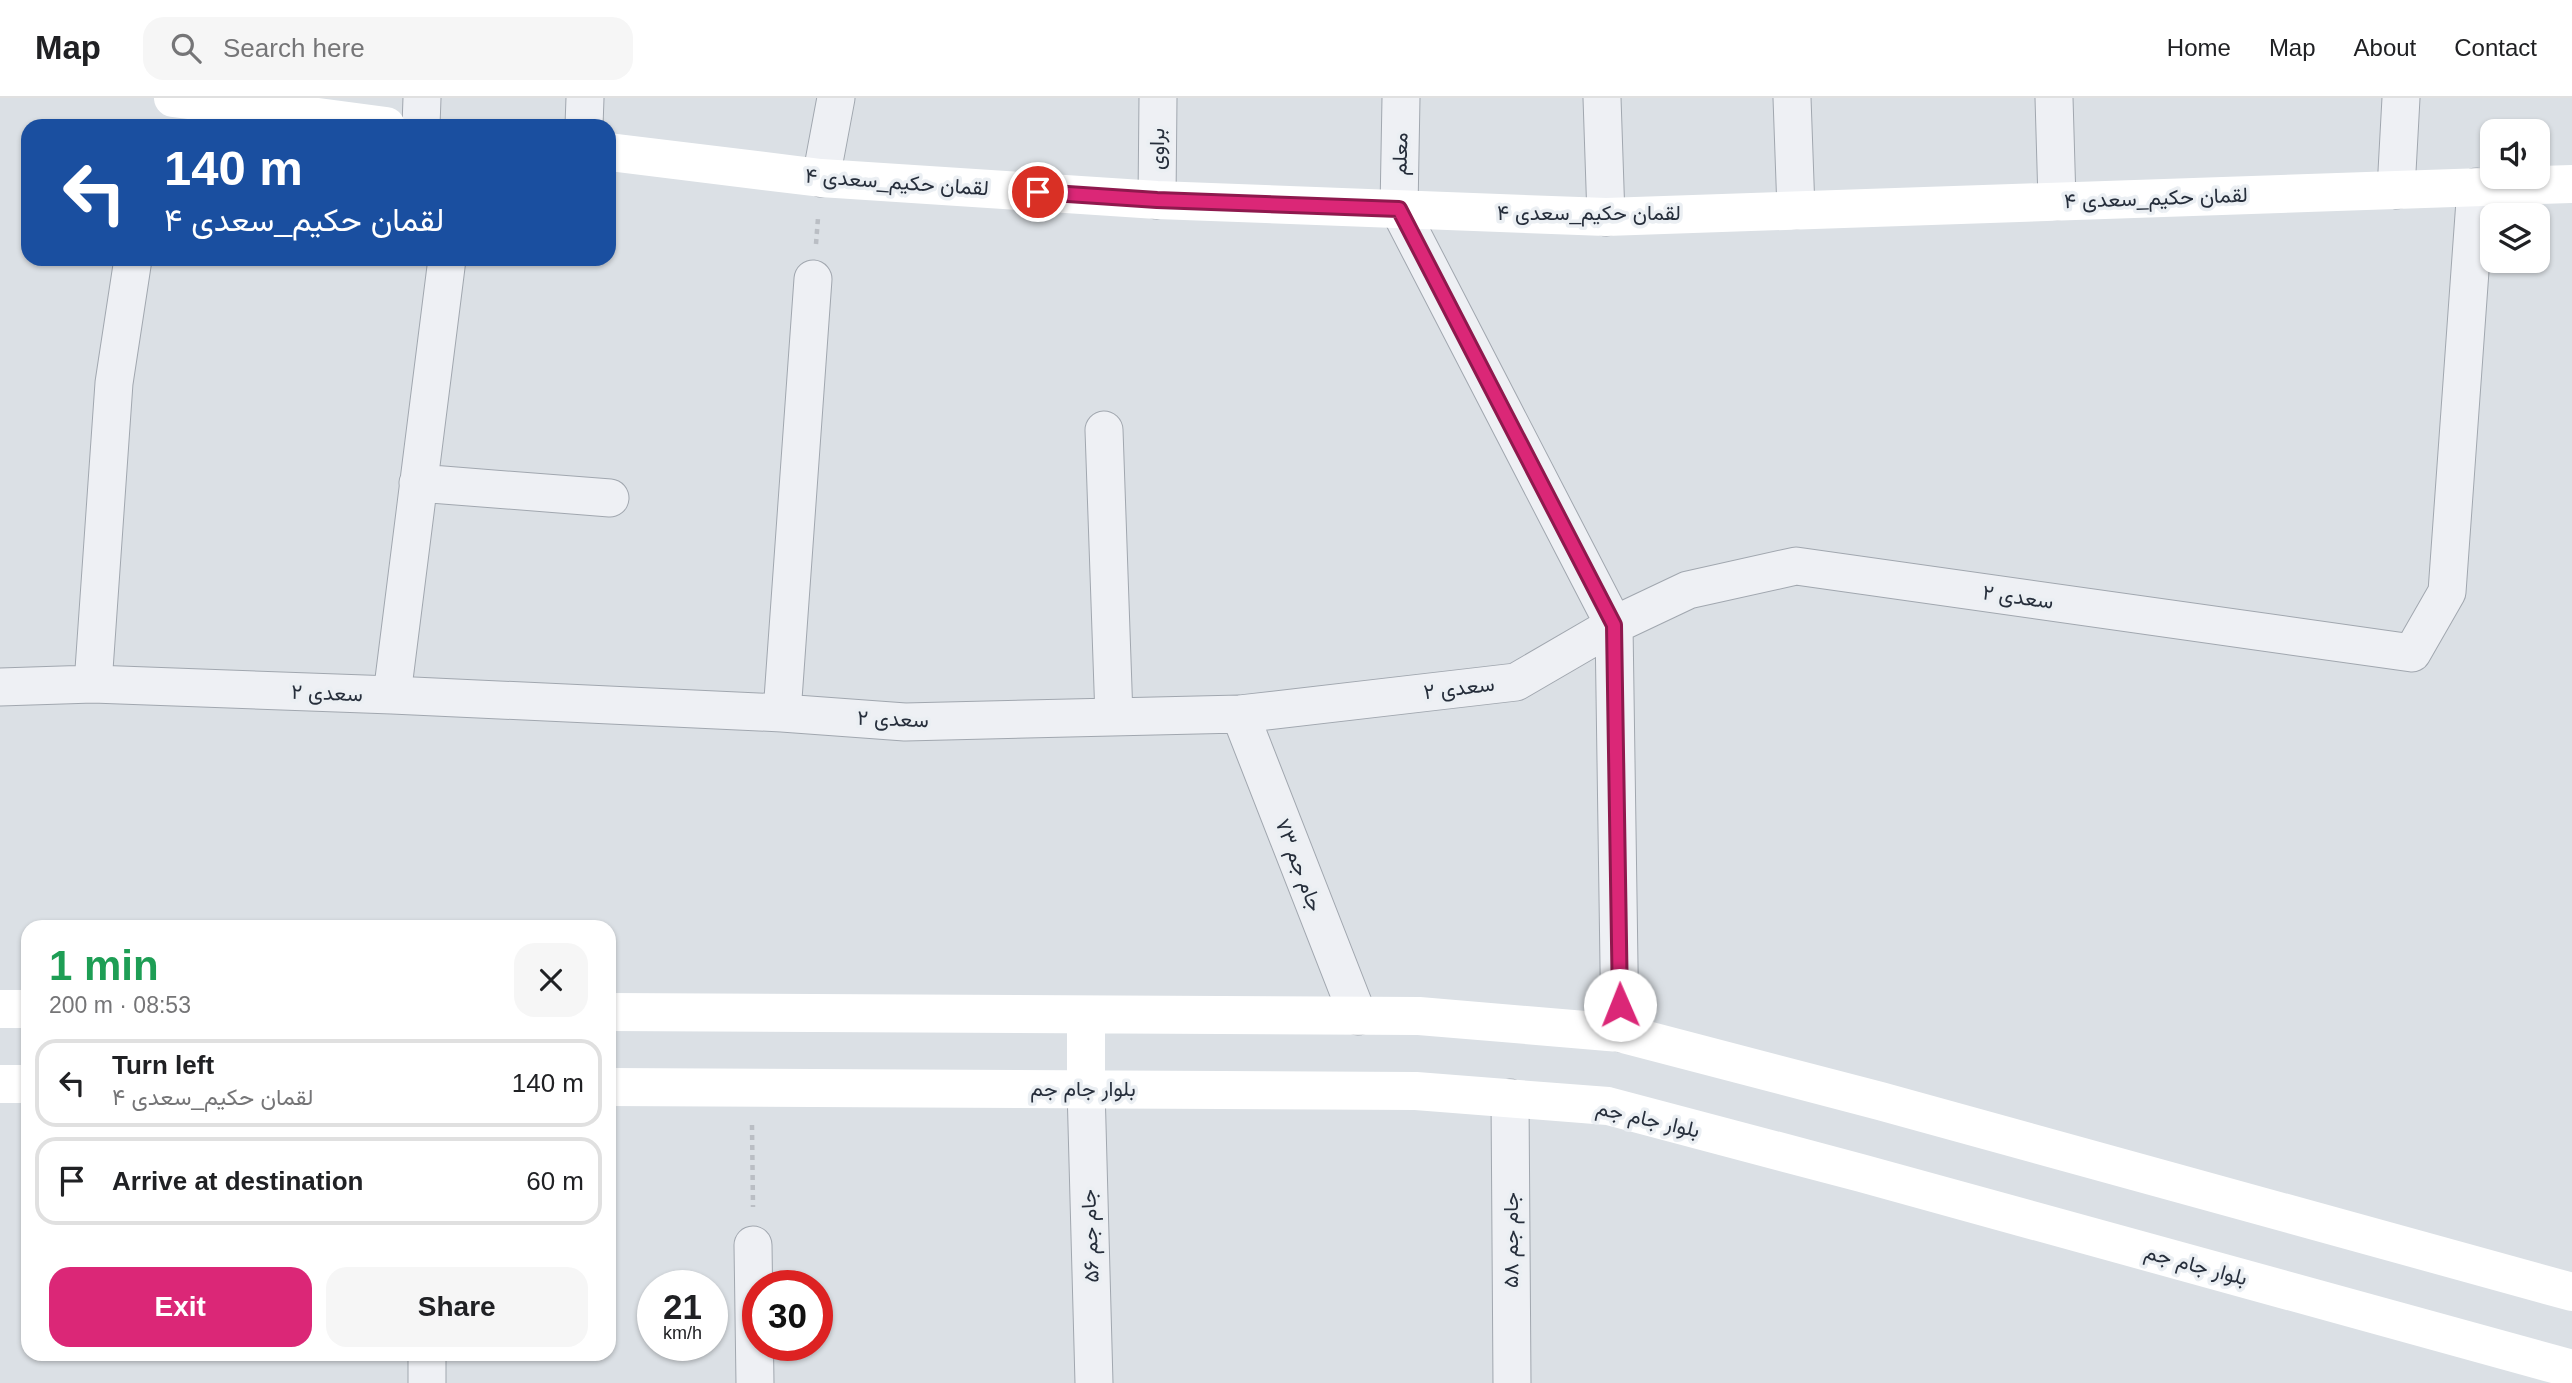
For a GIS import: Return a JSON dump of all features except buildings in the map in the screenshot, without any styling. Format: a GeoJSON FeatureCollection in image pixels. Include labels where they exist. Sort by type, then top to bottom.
{"type":"FeatureCollection","features":[{"type":"Feature","properties":{"kind":"main road"},"geometry":{"type":"LineString","coordinates":[[173,98],[333,119]]}},
{"type":"Feature","properties":{"kind":"main road","name":"لقمان حکیم_سعدی ۴"},"geometry":{"type":"LineString","coordinates":[[616,153],[821,178],[1157,200],[1606,217],[2572,184]]}},
{"type":"Feature","properties":{"kind":"main road"},"geometry":{"type":"LineString","coordinates":[[0,1009],[21,1009]]}},
{"type":"Feature","properties":{"kind":"main road"},"geometry":{"type":"LineString","coordinates":[[616,1012],[1419,1016],[1620,1032],[1893,1104],[2572,1292]]}},
{"type":"Feature","properties":{"kind":"main road"},"geometry":{"type":"LineString","coordinates":[[1086,1015],[1086,1088]]}},
{"type":"Feature","properties":{"kind":"main road"},"geometry":{"type":"LineString","coordinates":[[0,1083],[21,1084]]}},
{"type":"Feature","properties":{"kind":"main road","name":"بلوار جام جم"},"geometry":{"type":"LineString","coordinates":[[616,1087],[1416,1090],[1608,1106],[2572,1369]]}},
{"type":"Feature","properties":{"kind":"street"},"geometry":{"type":"LineString","coordinates":[[421,119],[422,98]]}},
{"type":"Feature","properties":{"kind":"street"},"geometry":{"type":"LineString","coordinates":[[584,119],[585,98]]}},
{"type":"Feature","properties":{"kind":"street"},"geometry":{"type":"LineString","coordinates":[[821,178],[836,98]]}},
{"type":"Feature","properties":{"kind":"street","name":"براوی"},"geometry":{"type":"LineString","coordinates":[[1157,200],[1158,98]]}},
{"type":"Feature","properties":{"kind":"street","name":"معلم"},"geometry":{"type":"LineString","coordinates":[[1399,209],[1401,98]]}},
{"type":"Feature","properties":{"kind":"street"},"geometry":{"type":"LineString","coordinates":[[1602,98],[1606,217]]}},
{"type":"Feature","properties":{"kind":"street"},"geometry":{"type":"LineString","coordinates":[[1792,98],[1796,210]]}},
{"type":"Feature","properties":{"kind":"street"},"geometry":{"type":"LineString","coordinates":[[2054,98],[2057,201]]}},
{"type":"Feature","properties":{"kind":"street"},"geometry":{"type":"LineString","coordinates":[[2396,190],[2401,98]]}},
{"type":"Feature","properties":{"kind":"street","name":"سعدی ۲"},"geometry":{"type":"LineString","coordinates":[[0,687],[93,684],[392,695],[782,712],[905,722],[1240,714],[1516,682],[1614,625],[1688,590],[1796,566],[2412,653],[2447,592],[2476,187]]}},
{"type":"Feature","properties":{"kind":"street"},"geometry":{"type":"LineString","coordinates":[[1399,209],[1614,625],[1620,1032]]}},
{"type":"Feature","properties":{"kind":"street"},"geometry":{"type":"LineString","coordinates":[[93,684],[114,383],[132,266]]}},
{"type":"Feature","properties":{"kind":"street"},"geometry":{"type":"LineString","coordinates":[[392,695],[446,266]]}},
{"type":"Feature","properties":{"kind":"street"},"geometry":{"type":"LineString","coordinates":[[782,712],[813,279]]}},
{"type":"Feature","properties":{"kind":"street"},"geometry":{"type":"LineString","coordinates":[[1104,430],[1114,717]]}},
{"type":"Feature","properties":{"kind":"street"},"geometry":{"type":"LineString","coordinates":[[418,483],[610,498]]}},
{"type":"Feature","properties":{"kind":"street","name":"جام جم ۷۳"},"geometry":{"type":"LineString","coordinates":[[1240,714],[1358,1016]]}},
{"type":"Feature","properties":{"kind":"street","name":"جام جم ۵۶"},"geometry":{"type":"LineString","coordinates":[[1086,1088],[1094,1383]]}},
{"type":"Feature","properties":{"kind":"street","name":"جام جم ۵۸"},"geometry":{"type":"LineString","coordinates":[[1510,1098],[1512,1383]]}},
{"type":"Feature","properties":{"kind":"street"},"geometry":{"type":"LineString","coordinates":[[753,1245],[755,1383]]}},
{"type":"Feature","properties":{"kind":"street"},"geometry":{"type":"LineString","coordinates":[[428,1361],[428,1383]]}},
{"type":"Feature","properties":{"kind":"path"},"geometry":{"type":"LineString","coordinates":[[813,279],[821,178]]}},
{"type":"Feature","properties":{"kind":"path"},"geometry":{"type":"LineString","coordinates":[[751,1089],[753,1245]]}},
{"type":"Feature","properties":{"kind":"route"},"geometry":{"type":"LineString","coordinates":[[1038,192],[1157,200],[1399,209],[1614,625],[1620,1005]]}}]}
